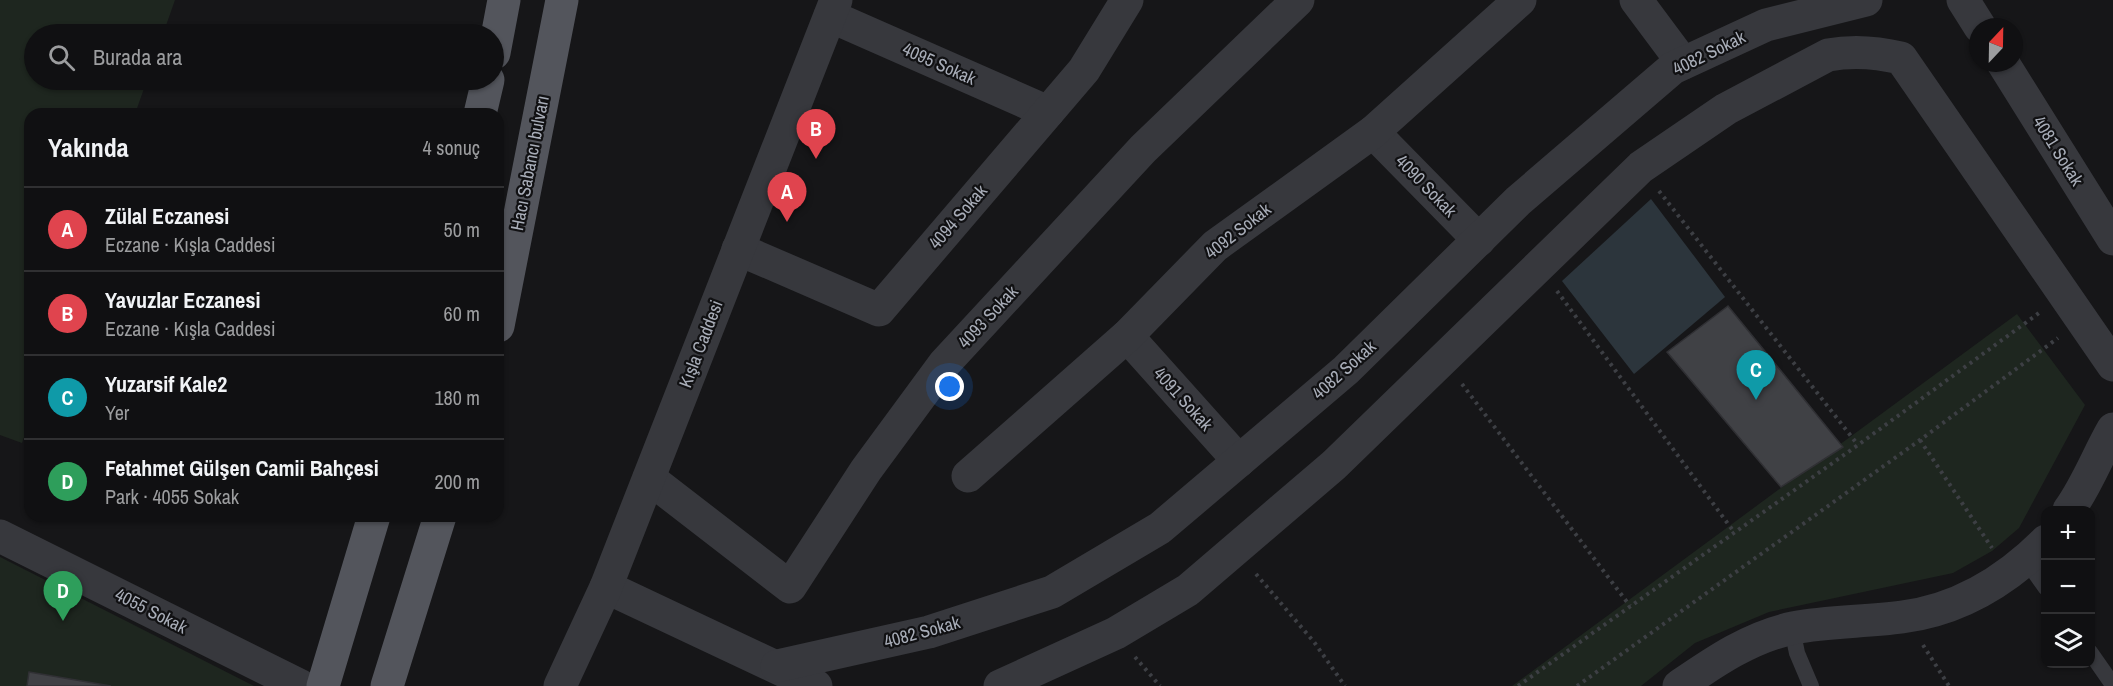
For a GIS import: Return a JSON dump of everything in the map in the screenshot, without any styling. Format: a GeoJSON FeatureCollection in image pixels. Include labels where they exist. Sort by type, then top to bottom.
{"type":"FeatureCollection","features":[{"type":"Feature","properties":{"kind":"main road"},"geometry":{"type":"LineString","coordinates":[[499,24],[504,0]]}},
{"type":"Feature","properties":{"kind":"main road","name":"Hacı Sabancı bulvarı"},"geometry":{"type":"LineString","coordinates":[[504,295],[562,0]]}},
{"type":"Feature","properties":{"kind":"main road"},"geometry":{"type":"LineString","coordinates":[[481,108],[486,90]]}},
{"type":"Feature","properties":{"kind":"main road"},"geometry":{"type":"LineString","coordinates":[[323,686],[372,522]]}},
{"type":"Feature","properties":{"kind":"main road"},"geometry":{"type":"LineString","coordinates":[[387,686],[438,522]]}},
{"type":"Feature","properties":{"kind":"street","name":"4094 Sokak"},"geometry":{"type":"LineString","coordinates":[[738,249],[879,310],[1084,70],[1127,0]]}},
{"type":"Feature","properties":{"kind":"street","name":"4093 Sokak"},"geometry":{"type":"LineString","coordinates":[[649,478],[790,587],[866,470],[944,364],[1143,149],[1298,0]]}},
{"type":"Feature","properties":{"kind":"street","name":"4092 Sokak"},"geometry":{"type":"LineString","coordinates":[[968,476],[1127,336],[1215,246],[1373,132],[1520,0]]}},
{"type":"Feature","properties":{"kind":"street"},"geometry":{"type":"LineString","coordinates":[[1636,0],[1683,63]]}},
{"type":"Feature","properties":{"kind":"street","name":"4082 Sokak"},"geometry":{"type":"LineString","coordinates":[[777,666],[929,632],[1052,592],[1160,528],[1346,370],[1518,201],[1673,68],[1771,13],[1866,0]]}},
{"type":"Feature","properties":{"kind":"street"},"geometry":{"type":"LineString","coordinates":[[1963,0],[1974,18]]}},
{"type":"Feature","properties":{"kind":"street","name":"4095 Sokak"},"geometry":{"type":"LineString","coordinates":[[833,8],[1048,112]]}},
{"type":"Feature","properties":{"kind":"street","name":"Kışla Caddesi"},"geometry":{"type":"LineString","coordinates":[[567,680],[606,587],[833,8]]}},
{"type":"Feature","properties":{"kind":"street"},"geometry":{"type":"LineString","coordinates":[[1000,686],[1116,633],[1188,590],[1334,465],[1641,167],[1726,109],[1828,56],[1846,52],[1875,52],[1901,58],[2113,365]]}},
{"type":"Feature","properties":{"kind":"street","name":"4081 Sokak"},"geometry":{"type":"LineString","coordinates":[[2009,72],[2113,239]]}},
{"type":"Feature","properties":{"kind":"street","name":"4090 Sokak"},"geometry":{"type":"LineString","coordinates":[[1373,132],[1479,240]]}},
{"type":"Feature","properties":{"kind":"street","name":"4091 Sokak"},"geometry":{"type":"LineString","coordinates":[[1127,336],[1239,461]]}},
{"type":"Feature","properties":{"kind":"street"},"geometry":{"type":"LineString","coordinates":[[2073,506],[2113,429]]}},
{"type":"Feature","properties":{"kind":"street","name":"4055 Sokak"},"geometry":{"type":"LineString","coordinates":[[0,536],[302,686]]}},
{"type":"Feature","properties":{"kind":"street"},"geometry":{"type":"LineString","coordinates":[[1679,686],[1749,642],[1792,628],[1905,617],[1938,609],[1968,597],[2027,558]]}},
{"type":"Feature","properties":{"kind":"street"},"geometry":{"type":"LineString","coordinates":[[606,587],[816,686]]}},
{"type":"Feature","properties":{"kind":"lane"},"geometry":{"type":"LineString","coordinates":[[2027,558],[2041,580]]}},
{"type":"Feature","properties":{"kind":"lane"},"geometry":{"type":"LineString","coordinates":[[1792,628],[1797,653],[1811,686]]}},
{"type":"Feature","properties":{"kind":"lane"},"geometry":{"type":"LineString","coordinates":[[2095,658],[2113,685]]}},
{"type":"Feature","properties":{"kind":"path"},"geometry":{"type":"LineString","coordinates":[[1641,167],[1858,445]]}},
{"type":"Feature","properties":{"kind":"path"},"geometry":{"type":"LineString","coordinates":[[1539,266],[1734,532]]}},
{"type":"Feature","properties":{"kind":"path"},"geometry":{"type":"LineString","coordinates":[[1577,686],[1920,440],[2074,307]]}},
{"type":"Feature","properties":{"kind":"path"},"geometry":{"type":"LineString","coordinates":[[1518,686],[1858,445],[2074,307]]}},
{"type":"Feature","properties":{"kind":"path"},"geometry":{"type":"LineString","coordinates":[[1444,360],[1630,606]]}},
{"type":"Feature","properties":{"kind":"path"},"geometry":{"type":"LineString","coordinates":[[1920,440],[2027,558]]}},
{"type":"Feature","properties":{"kind":"path"},"geometry":{"type":"LineString","coordinates":[[1236,550],[1314,642],[1345,686]]}},
{"type":"Feature","properties":{"kind":"path"},"geometry":{"type":"LineString","coordinates":[[1905,617],[1949,686]]}},
{"type":"Feature","properties":{"kind":"shaded area"},"geometry":{"type":"Polygon","coordinates":[[[0,0],[175,0],[167,24],[24,24],[24,90],[143,90],[137,108],[24,108],[24,437],[22,443],[0,435],[0,0]]]}},
{"type":"Feature","properties":{"kind":"shaded area"},"geometry":{"type":"Polygon","coordinates":[[[1651,199],[1725,297],[1634,374],[1562,281],[1651,199]]]}},
{"type":"Feature","properties":{"kind":"shaded area"},"geometry":{"type":"Polygon","coordinates":[[[2017,314],[2085,405],[2019,528],[1992,551],[1953,573],[1769,612],[1695,643],[1641,686],[1512,686],[2017,314]]]}},
{"type":"Feature","properties":{"kind":"shaded area"},"geometry":{"type":"Polygon","coordinates":[[[0,557],[254,686],[0,686],[0,557]]]}},
{"type":"Feature","properties":{"kind":"building"},"geometry":{"type":"Polygon","coordinates":[[[1728,306],[1843,447],[1781,487],[1667,352],[1728,306]]]}},
{"type":"Feature","properties":{"kind":"building"},"geometry":{"type":"Polygon","coordinates":[[[29,672],[111,686],[27,686],[29,672]]]}},
{"type":"Feature","properties":{"kind":"place","name":"Yavuzlar Eczanesi"},"geometry":{"type":"Point","coordinates":[816,159]}},
{"type":"Feature","properties":{"kind":"place","name":"Zülal Eczanesi"},"geometry":{"type":"Point","coordinates":[787,222]}},
{"type":"Feature","properties":{"kind":"place","name":"Yuzarsif Kale2"},"geometry":{"type":"Point","coordinates":[1756,400]}},
{"type":"Feature","properties":{"kind":"place","name":"Fetahmet Gülşen Camii Bahçesi"},"geometry":{"type":"Point","coordinates":[63,621]}}]}
